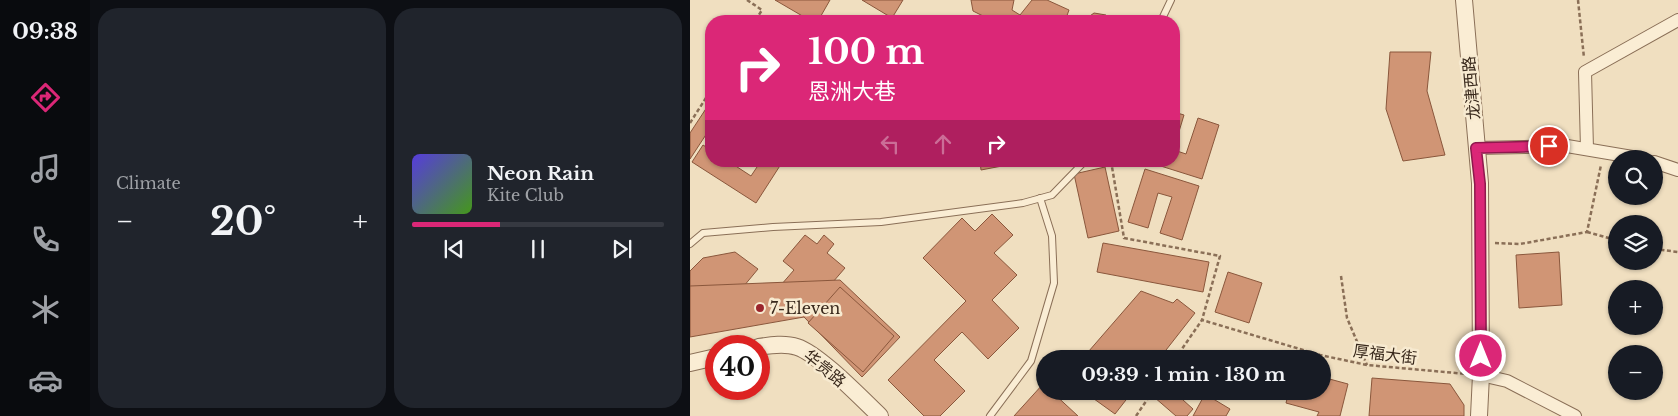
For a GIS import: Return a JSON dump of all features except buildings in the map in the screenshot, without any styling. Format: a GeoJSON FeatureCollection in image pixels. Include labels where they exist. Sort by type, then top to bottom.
{"type":"FeatureCollection","features":[{"type":"Feature","properties":{"kind":"street","name":"龙津西路"},"geometry":{"type":"LineString","coordinates":[[1464,0],[1480,184],[1481,375],[1479,416]]}},
{"type":"Feature","properties":{"kind":"street"},"geometry":{"type":"LineString","coordinates":[[1587,149],[1585,72],[1678,20]]}},
{"type":"Feature","properties":{"kind":"street"},"geometry":{"type":"LineString","coordinates":[[1476,148],[1567,146],[1608,153]]}},
{"type":"Feature","properties":{"kind":"street"},"geometry":{"type":"LineString","coordinates":[[1663,165],[1678,170]]}},
{"type":"Feature","properties":{"kind":"street","name":"华贵路"},"geometry":{"type":"LineString","coordinates":[[770,346],[785,344],[798,347],[822,364],[880,416]]}},
{"type":"Feature","properties":{"kind":"street"},"geometry":{"type":"LineString","coordinates":[[690,363],[705,360]]}},
{"type":"Feature","properties":{"kind":"street"},"geometry":{"type":"LineString","coordinates":[[1481,375],[1507,381],[1575,416]]}},
{"type":"Feature","properties":{"kind":"lane"},"geometry":{"type":"LineString","coordinates":[[1164,15],[1171,0]]}},
{"type":"Feature","properties":{"kind":"lane"},"geometry":{"type":"LineString","coordinates":[[690,244],[703,233],[881,222],[1023,203],[1052,195],[1079,167]]}},
{"type":"Feature","properties":{"kind":"lane"},"geometry":{"type":"LineString","coordinates":[[990,416],[1031,361],[1054,283],[1052,236],[1040,198]]}},
{"type":"Feature","properties":{"kind":"path"},"geometry":{"type":"LineString","coordinates":[[747,0],[762,10],[759,15]]}},
{"type":"Feature","properties":{"kind":"path"},"geometry":{"type":"LineString","coordinates":[[1578,0],[1584,46],[1585,72]]}},
{"type":"Feature","properties":{"kind":"path"},"geometry":{"type":"LineString","coordinates":[[690,123],[705,99]]}},
{"type":"Feature","properties":{"kind":"path"},"geometry":{"type":"LineString","coordinates":[[1587,232],[1604,152]]}},
{"type":"Feature","properties":{"kind":"path"},"geometry":{"type":"LineString","coordinates":[[1112,167],[1124,238],[1220,256],[1202,320],[1181,350]]}},
{"type":"Feature","properties":{"kind":"path"},"geometry":{"type":"LineString","coordinates":[[1480,242],[1520,244],[1587,232],[1608,238]]}},
{"type":"Feature","properties":{"kind":"path"},"geometry":{"type":"LineString","coordinates":[[1663,250],[1678,252]]}},
{"type":"Feature","properties":{"kind":"path"},"geometry":{"type":"LineString","coordinates":[[1342,276],[1347,318],[1366,365]]}},
{"type":"Feature","properties":{"kind":"path","name":"厚福大街"},"geometry":{"type":"LineString","coordinates":[[1202,320],[1320,355],[1366,365],[1481,375]]}},
{"type":"Feature","properties":{"kind":"path"},"geometry":{"type":"LineString","coordinates":[[1136,416],[1147,400]]}},
{"type":"Feature","properties":{"kind":"place","name":"7-Eleven"},"geometry":{"type":"Point","coordinates":[760,308]}},
{"type":"Feature","properties":{"kind":"route"},"geometry":{"type":"LineString","coordinates":[[1481,356],[1480,184],[1476,148],[1549,146]]}}]}
